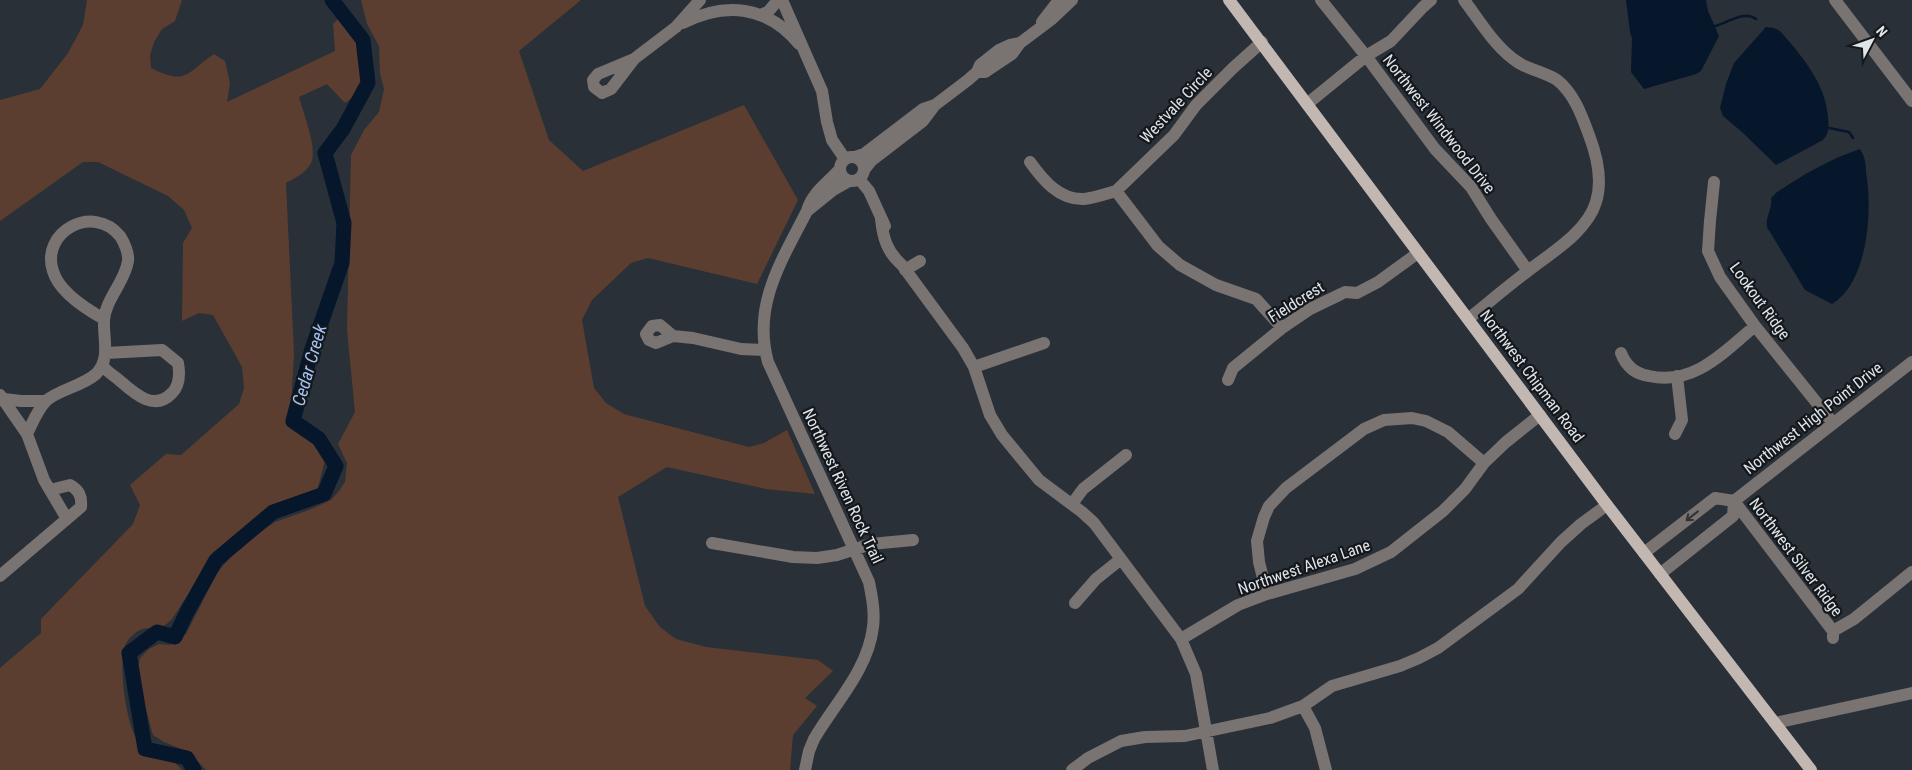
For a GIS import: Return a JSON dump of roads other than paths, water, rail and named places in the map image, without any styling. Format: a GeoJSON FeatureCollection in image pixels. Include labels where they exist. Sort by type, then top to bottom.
{"type":"FeatureCollection","features":[{"type":"Feature","properties":{"kind":"main road","name":"Northwest Chipman Road"},"geometry":{"type":"LineString","coordinates":[[1229,0],[1607,505],[1811,770]]}},
{"type":"Feature","properties":{"kind":"street"},"geometry":{"type":"LineString","coordinates":[[676,27],[700,0]]}},
{"type":"Feature","properties":{"kind":"street"},"geometry":{"type":"LineString","coordinates":[[716,0],[728,10]]}},
{"type":"Feature","properties":{"kind":"street"},"geometry":{"type":"LineString","coordinates":[[760,15],[768,12],[778,0]]}},
{"type":"Feature","properties":{"kind":"street"},"geometry":{"type":"LineString","coordinates":[[782,0],[822,91],[832,140],[847,162]]}},
{"type":"Feature","properties":{"kind":"street","name":"Northwest Riven Rock Trail"},"geometry":{"type":"LineString","coordinates":[[1038,30],[1048,12],[1058,0]]}},
{"type":"Feature","properties":{"kind":"street","name":"Northwest Riven Rock Trail"},"geometry":{"type":"LineString","coordinates":[[807,211],[833,190],[857,177],[871,161],[923,121],[935,105],[977,72],[980,65],[999,50],[1020,43],[1061,12],[1072,0]]}},
{"type":"Feature","properties":{"kind":"street","name":"Northwest Windwood Drive"},"geometry":{"type":"LineString","coordinates":[[1321,0],[1366,56],[1435,149],[1471,187],[1528,271]]}},
{"type":"Feature","properties":{"kind":"street"},"geometry":{"type":"LineString","coordinates":[[1307,104],[1366,56],[1391,41],[1422,6],[1431,0]]}},
{"type":"Feature","properties":{"kind":"street"},"geometry":{"type":"LineString","coordinates":[[1464,0],[1499,46],[1518,62],[1557,80],[1572,96],[1583,118],[1596,154],[1599,178],[1596,202],[1586,221],[1564,245],[1468,319]]}},
{"type":"Feature","properties":{"kind":"street"},"geometry":{"type":"LineString","coordinates":[[1835,0],[1912,101]]}},
{"type":"Feature","properties":{"kind":"street"},"geometry":{"type":"LineString","coordinates":[[634,59],[676,27],[699,15],[728,10],[742,10],[760,15],[785,30],[805,52]]}},
{"type":"Feature","properties":{"kind":"street","name":"Westvale Circle"},"geometry":{"type":"LineString","coordinates":[[1116,191],[1174,136],[1196,106],[1233,68],[1262,42]]}},
{"type":"Feature","properties":{"kind":"street","name":"Northwest Riven Rock Trail"},"geometry":{"type":"LineString","coordinates":[[805,770],[814,739],[861,667],[869,648],[873,627],[873,604],[869,582],[773,374],[765,350],[762,324],[766,298],[813,196],[847,162],[864,154],[923,109],[935,105]]}},
{"type":"Feature","properties":{"kind":"street"},"geometry":{"type":"LineString","coordinates":[[847,162],[862,161],[857,177]]}},
{"type":"Feature","properties":{"kind":"street"},"geometry":{"type":"LineString","coordinates":[[847,162],[842,176],[857,177],[871,195],[881,219],[883,239],[892,257],[903,267],[963,348],[974,367],[981,392],[996,426],[1039,480],[1094,523],[1181,639],[1196,674],[1213,770]]}},
{"type":"Feature","properties":{"kind":"street"},"geometry":{"type":"LineString","coordinates":[[1030,162],[1041,178],[1054,190],[1066,196],[1084,199],[1116,191],[1148,235],[1180,265],[1216,285],[1256,299],[1282,328]]}},
{"type":"Feature","properties":{"kind":"street","name":"Lookout Ridge"},"geometry":{"type":"LineString","coordinates":[[1714,182],[1708,252],[1720,277],[1755,326],[1833,423]]}},
{"type":"Feature","properties":{"kind":"street"},"geometry":{"type":"LineString","coordinates":[[2,397],[21,401],[46,401],[97,374],[104,359],[104,319],[109,302],[126,270],[128,258],[120,236],[111,228],[100,222],[83,222],[70,227],[59,236],[53,250],[52,270],[56,280],[74,299],[104,319]]}},
{"type":"Feature","properties":{"kind":"street","name":"Fieldcrest"},"geometry":{"type":"LineString","coordinates":[[1228,380],[1233,368],[1282,328],[1323,301],[1345,292],[1357,293],[1378,282],[1418,253]]}},
{"type":"Feature","properties":{"kind":"street"},"geometry":{"type":"LineString","coordinates":[[903,267],[920,261]]}},
{"type":"Feature","properties":{"kind":"street"},"geometry":{"type":"LineString","coordinates":[[1621,353],[1625,364],[1640,375],[1658,378],[1694,373],[1714,360],[1755,326]]}},
{"type":"Feature","properties":{"kind":"street"},"geometry":{"type":"LineString","coordinates":[[673,336],[692,338],[740,349],[765,350]]}},
{"type":"Feature","properties":{"kind":"street"},"geometry":{"type":"LineString","coordinates":[[974,367],[1044,344]]}},
{"type":"Feature","properties":{"kind":"street"},"geometry":{"type":"LineString","coordinates":[[162,350],[178,363],[180,372],[178,383],[175,390],[161,402],[138,397],[104,359],[162,350]]}},
{"type":"Feature","properties":{"kind":"street","name":"Northwest High Point Drive"},"geometry":{"type":"LineString","coordinates":[[1660,574],[1733,516],[1734,501],[1912,362]]}},
{"type":"Feature","properties":{"kind":"street"},"geometry":{"type":"LineString","coordinates":[[1675,434],[1682,420],[1677,376]]}},
{"type":"Feature","properties":{"kind":"street"},"geometry":{"type":"LineString","coordinates":[[2,397],[27,434],[33,453],[50,490],[67,519]]}},
{"type":"Feature","properties":{"kind":"street"},"geometry":{"type":"LineString","coordinates":[[27,434],[46,401]]}},
{"type":"Feature","properties":{"kind":"street","name":"Northwest Alexa Lane"},"geometry":{"type":"LineString","coordinates":[[1181,639],[1238,605],[1267,594],[1355,569],[1386,555],[1454,501],[1484,463],[1506,442],[1540,415]]}},
{"type":"Feature","properties":{"kind":"street"},"geometry":{"type":"LineString","coordinates":[[1267,594],[1259,562],[1257,541],[1269,506],[1286,488],[1364,429],[1384,420],[1412,418],[1426,421],[1448,432],[1484,463]]}},
{"type":"Feature","properties":{"kind":"street"},"geometry":{"type":"LineString","coordinates":[[1072,504],[1083,489],[1126,455]]}},
{"type":"Feature","properties":{"kind":"street"},"geometry":{"type":"LineString","coordinates":[[0,576],[81,507],[78,489],[70,485],[50,490]]}},
{"type":"Feature","properties":{"kind":"street"},"geometry":{"type":"LineString","coordinates":[[1644,553],[1715,498],[1734,501]]}},
{"type":"Feature","properties":{"kind":"street","name":"Northwest Silver Ridge"},"geometry":{"type":"LineString","coordinates":[[1734,501],[1833,635],[1912,572]]}},
{"type":"Feature","properties":{"kind":"street"},"geometry":{"type":"LineString","coordinates":[[1072,770],[1088,758],[1121,741],[1144,737],[1185,736],[1270,718],[1303,706],[1332,686],[1400,666],[1438,648],[1518,589],[1561,542],[1607,505]]}},
{"type":"Feature","properties":{"kind":"street"},"geometry":{"type":"LineString","coordinates":[[712,543],[808,558],[827,557],[871,544],[913,540]]}},
{"type":"Feature","properties":{"kind":"street"},"geometry":{"type":"LineString","coordinates":[[1075,603],[1096,579],[1121,559]]}},
{"type":"Feature","properties":{"kind":"street"},"geometry":{"type":"LineString","coordinates":[[1774,723],[1912,693]]}},
{"type":"Feature","properties":{"kind":"street"},"geometry":{"type":"LineString","coordinates":[[1303,706],[1315,728],[1326,770]]}},
{"type":"Feature","properties":{"kind":"water"},"geometry":{"type":"Polygon","coordinates":[[[1626,0],[1706,0],[1708,11],[1719,36],[1701,71],[1644,89],[1631,72],[1632,38],[1626,0]]]}},
{"type":"Feature","properties":{"kind":"water"},"geometry":{"type":"Polygon","coordinates":[[[1766,27],[1780,31],[1811,71],[1823,94],[1828,121],[1827,132],[1823,140],[1776,165],[1723,116],[1720,108],[1734,63],[1766,27]]]}},
{"type":"Feature","properties":{"kind":"water"},"geometry":{"type":"Polygon","coordinates":[[[1860,149],[1865,160],[1869,211],[1864,247],[1860,265],[1853,281],[1844,294],[1832,304],[1805,290],[1767,227],[1767,220],[1771,198],[1776,193],[1816,168],[1860,149]]]}},
{"type":"Feature","properties":{"kind":"waterway","name":"Cedar Creek"},"geometry":{"type":"LineString","coordinates":[[194,770],[187,758],[145,749],[129,653],[157,632],[175,637],[216,560],[273,512],[324,494],[336,466],[319,439],[293,421],[312,349],[342,263],[344,223],[325,153],[343,129],[368,83],[363,40],[332,0]]}},
{"type":"Feature","properties":{"kind":"waterway"},"geometry":{"type":"LineString","coordinates":[[1715,26],[1741,16],[1756,19]]}},
{"type":"Feature","properties":{"kind":"waterway"},"geometry":{"type":"LineString","coordinates":[[1829,128],[1849,132],[1853,138]]}}]}
